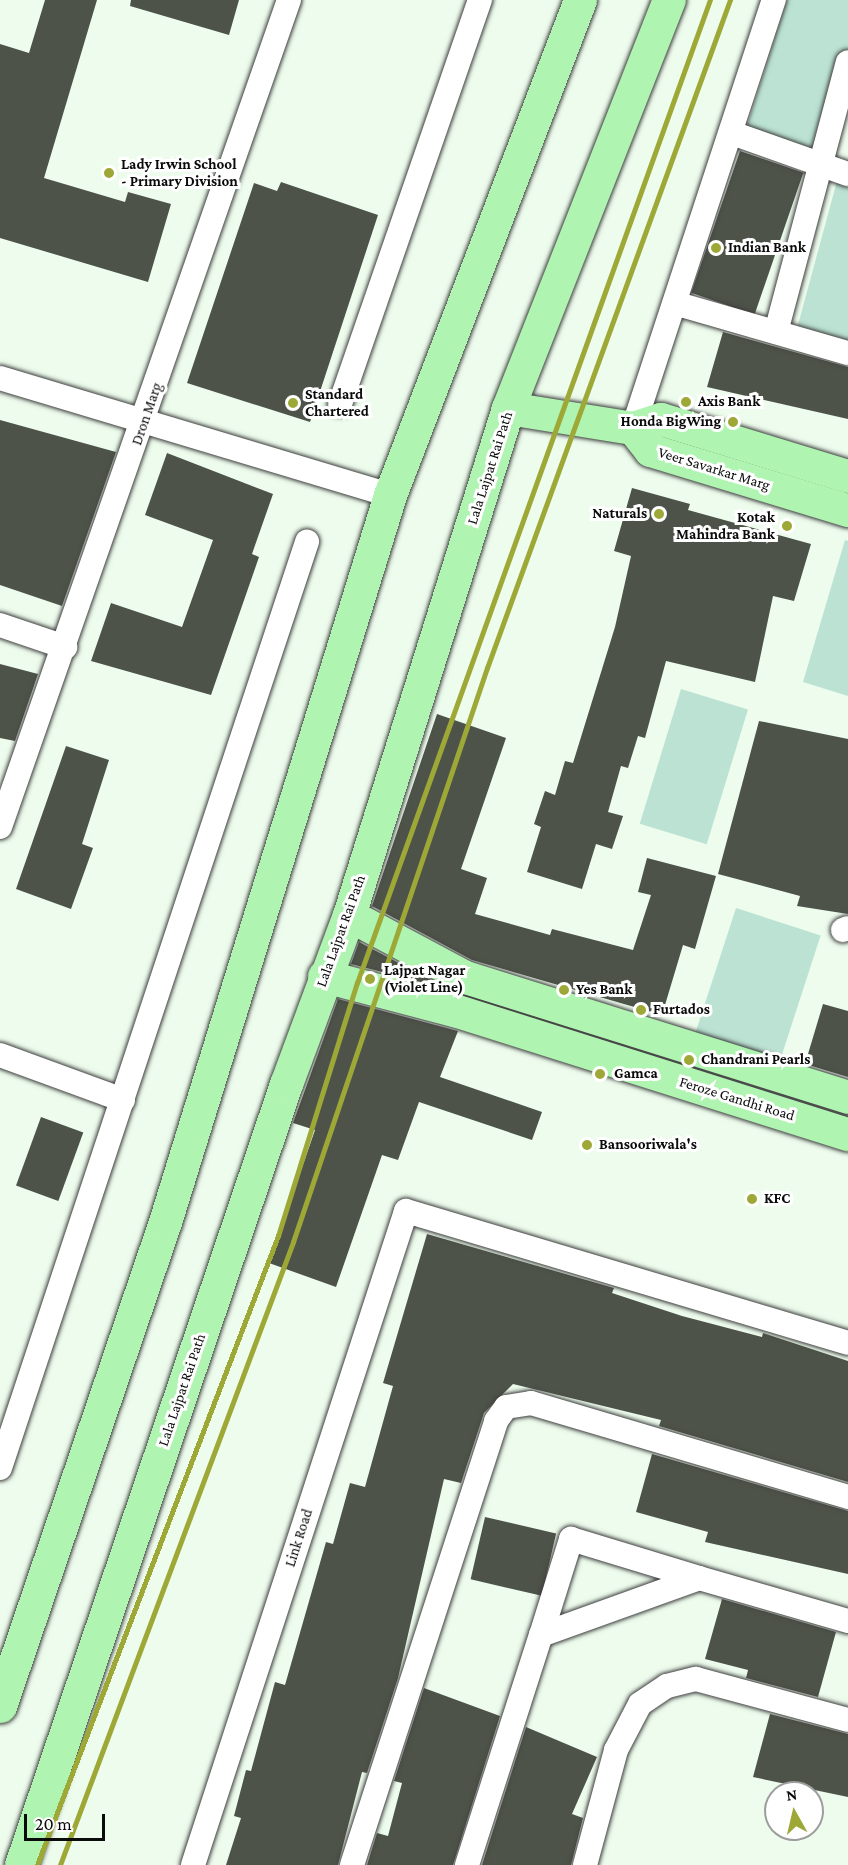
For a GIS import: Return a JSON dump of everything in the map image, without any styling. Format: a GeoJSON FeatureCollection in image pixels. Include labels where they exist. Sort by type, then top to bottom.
{"type":"FeatureCollection","features":[{"type":"Feature","properties":{"kind":"main road"},"geometry":{"type":"LineString","coordinates":[[0,1706],[165,1222],[390,495],[580,0]]}},
{"type":"Feature","properties":{"kind":"main road","name":"Lala Lajpat Rai Path"},"geometry":{"type":"LineString","coordinates":[[21,1865],[324,976],[349,915],[508,408],[669,0]]}},
{"type":"Feature","properties":{"kind":"main road"},"geometry":{"type":"LineString","coordinates":[[508,408],[633,428],[661,419],[848,476]]}},
{"type":"Feature","properties":{"kind":"main road","name":"Veer Savarkar Marg"},"geometry":{"type":"LineString","coordinates":[[633,428],[650,450],[848,510]]}},
{"type":"Feature","properties":{"kind":"main road"},"geometry":{"type":"LineString","coordinates":[[349,915],[465,977],[848,1097]]}},
{"type":"Feature","properties":{"kind":"main road","name":"Feroze Gandhi Road"},"geometry":{"type":"LineString","coordinates":[[324,976],[454,1010],[848,1134]]}},
{"type":"Feature","properties":{"kind":"main road"},"geometry":{"type":"LineString","coordinates":[[454,1010],[465,977]]}},
{"type":"Feature","properties":{"kind":"street","name":"Dron Marg"},"geometry":{"type":"LineString","coordinates":[[0,827],[144,423],[289,0]]}},
{"type":"Feature","properties":{"kind":"street"},"geometry":{"type":"LineString","coordinates":[[340,404],[480,0]]}},
{"type":"Feature","properties":{"kind":"street"},"geometry":{"type":"LineString","coordinates":[[633,428],[678,304],[774,0]]}},
{"type":"Feature","properties":{"kind":"street"},"geometry":{"type":"LineString","coordinates":[[776,332],[848,62]]}},
{"type":"Feature","properties":{"kind":"street"},"geometry":{"type":"LineString","coordinates":[[732,133],[848,174]]}},
{"type":"Feature","properties":{"kind":"street"},"geometry":{"type":"LineString","coordinates":[[678,304],[848,353]]}},
{"type":"Feature","properties":{"kind":"street"},"geometry":{"type":"LineString","coordinates":[[0,378],[390,495]]}},
{"type":"Feature","properties":{"kind":"street"},"geometry":{"type":"LineString","coordinates":[[0,1468],[307,542]]}},
{"type":"Feature","properties":{"kind":"street"},"geometry":{"type":"LineString","coordinates":[[0,625],[65,647]]}},
{"type":"Feature","properties":{"kind":"street"},"geometry":{"type":"LineString","coordinates":[[0,1055],[123,1100]]}},
{"type":"Feature","properties":{"kind":"street","name":"Link Road"},"geometry":{"type":"LineString","coordinates":[[193,1865],[406,1211],[848,1343]]}},
{"type":"Feature","properties":{"kind":"street"},"geometry":{"type":"LineString","coordinates":[[352,1865],[496,1421],[507,1407],[531,1403],[848,1497]]}},
{"type":"Feature","properties":{"kind":"street"},"geometry":{"type":"LineString","coordinates":[[467,1865],[571,1539],[848,1621]]}},
{"type":"Feature","properties":{"kind":"street"},"geometry":{"type":"LineString","coordinates":[[541,1635],[699,1578]]}},
{"type":"Feature","properties":{"kind":"street"},"geometry":{"type":"LineString","coordinates":[[585,1865],[616,1750],[640,1704],[667,1686],[696,1678],[848,1720]]}},
{"type":"Feature","properties":{"kind":"green space"},"geometry":{"type":"Polygon","coordinates":[[[787,0],[848,0],[848,84],[825,158],[745,133],[787,0]]]}},
{"type":"Feature","properties":{"kind":"green space"},"geometry":{"type":"Polygon","coordinates":[[[837,181],[848,184],[848,348],[795,336],[837,181]]]}},
{"type":"Feature","properties":{"kind":"green space"},"geometry":{"type":"Polygon","coordinates":[[[845,540],[848,541],[848,696],[803,682],[845,540]]]}},
{"type":"Feature","properties":{"kind":"green space"},"geometry":{"type":"Polygon","coordinates":[[[681,689],[748,709],[707,844],[640,824],[681,689]]]}},
{"type":"Feature","properties":{"kind":"green space"},"geometry":{"type":"Polygon","coordinates":[[[736,908],[821,936],[778,1068],[693,1040],[736,908]]]}},
{"type":"Feature","properties":{"kind":"building"},"geometry":{"type":"Polygon","coordinates":[[[45,0],[97,0],[44,178],[125,202],[128,192],[171,204],[148,282],[0,238],[0,44],[29,53],[45,0]]]}},
{"type":"Feature","properties":{"kind":"building"},"geometry":{"type":"Polygon","coordinates":[[[131,0],[239,0],[229,35],[130,6],[131,0]]]}},
{"type":"Feature","properties":{"kind":"building"},"geometry":{"type":"Polygon","coordinates":[[[740,151],[803,173],[755,315],[691,293],[740,151]]]}},
{"type":"Feature","properties":{"kind":"building"},"geometry":{"type":"Polygon","coordinates":[[[281,182],[378,215],[310,422],[187,383],[254,183],[277,191],[281,182]]]}},
{"type":"Feature","properties":{"kind":"building"},"geometry":{"type":"Polygon","coordinates":[[[723,332],[848,367],[848,419],[707,387],[723,332]]]}},
{"type":"Feature","properties":{"kind":"building"},"geometry":{"type":"Polygon","coordinates":[[[0,420],[116,452],[62,606],[0,585],[0,420]]]}},
{"type":"Feature","properties":{"kind":"building"},"geometry":{"type":"Polygon","coordinates":[[[167,453],[273,494],[252,554],[259,557],[211,695],[91,661],[111,603],[182,627],[213,540],[145,515],[167,453]]]}},
{"type":"Feature","properties":{"kind":"building"},"geometry":{"type":"Polygon","coordinates":[[[632,488],[690,504],[688,510],[811,544],[794,601],[773,596],[755,682],[666,661],[645,738],[638,736],[628,768],[621,766],[608,812],[623,816],[612,849],[596,844],[582,889],[527,872],[541,827],[534,824],[545,791],[555,795],[565,761],[573,763],[615,627],[631,556],[614,551],[632,488]]]}},
{"type":"Feature","properties":{"kind":"building"},"geometry":{"type":"Polygon","coordinates":[[[0,664],[38,674],[15,741],[0,738],[0,664]]]}},
{"type":"Feature","properties":{"kind":"building"},"geometry":{"type":"Polygon","coordinates":[[[437,714],[506,738],[461,869],[487,878],[475,914],[550,935],[552,929],[633,950],[651,895],[638,892],[647,858],[716,876],[695,949],[683,945],[662,1015],[472,960],[372,906],[437,714]]]}},
{"type":"Feature","properties":{"kind":"building"},"geometry":{"type":"Polygon","coordinates":[[[759,721],[848,739],[848,914],[797,906],[800,896],[718,874],[759,721]]]}},
{"type":"Feature","properties":{"kind":"building"},"geometry":{"type":"Polygon","coordinates":[[[66,746],[109,760],[82,844],[93,848],[71,909],[16,889],[66,746]]]}},
{"type":"Feature","properties":{"kind":"building"},"geometry":{"type":"Polygon","coordinates":[[[359,942],[448,989],[351,964],[359,942]]]}},
{"type":"Feature","properties":{"kind":"building"},"geometry":{"type":"Polygon","coordinates":[[[338,999],[458,1031],[440,1077],[542,1112],[532,1140],[419,1102],[398,1160],[382,1155],[336,1287],[269,1263],[315,1130],[293,1123],[338,999]]]}},
{"type":"Feature","properties":{"kind":"building"},"geometry":{"type":"Polygon","coordinates":[[[823,1004],[848,1011],[848,1077],[805,1064],[823,1004]]]}},
{"type":"Feature","properties":{"kind":"building"},"geometry":{"type":"Polygon","coordinates":[[[41,1117],[83,1132],[58,1201],[16,1186],[41,1117]]]}},
{"type":"Feature","properties":{"kind":"building"},"geometry":{"type":"Polygon","coordinates":[[[427,1234],[614,1288],[612,1293],[682,1316],[762,1337],[763,1333],[848,1361],[848,1482],[659,1426],[661,1420],[513,1384],[484,1413],[461,1483],[444,1479],[398,1678],[367,1773],[362,1772],[338,1865],[226,1865],[241,1818],[234,1816],[246,1770],[251,1771],[275,1682],[285,1685],[326,1542],[333,1544],[350,1483],[365,1487],[393,1386],[383,1383],[427,1234]]]}},
{"type":"Feature","properties":{"kind":"building"},"geometry":{"type":"Polygon","coordinates":[[[652,1454],[848,1511],[848,1574],[705,1542],[708,1532],[636,1512],[652,1454]]]}},
{"type":"Feature","properties":{"kind":"building"},"geometry":{"type":"Polygon","coordinates":[[[485,1517],[556,1533],[542,1596],[471,1579],[485,1517]]]}},
{"type":"Feature","properties":{"kind":"building"},"geometry":{"type":"Polygon","coordinates":[[[722,1599],[836,1632],[818,1697],[746,1678],[748,1670],[705,1659],[722,1599]]]}},
{"type":"Feature","properties":{"kind":"building"},"geometry":{"type":"Polygon","coordinates":[[[424,1688],[500,1716],[453,1865],[367,1865],[377,1833],[388,1836],[402,1783],[394,1781],[424,1688]]]}},
{"type":"Feature","properties":{"kind":"building"},"geometry":{"type":"Polygon","coordinates":[[[770,1714],[848,1734],[848,1797],[824,1792],[824,1781],[772,1781],[753,1777],[770,1714]]]}},
{"type":"Feature","properties":{"kind":"building"},"geometry":{"type":"Polygon","coordinates":[[[526,1727],[597,1757],[572,1814],[583,1818],[571,1865],[482,1865],[526,1727]]]}},
{"type":"Feature","properties":{"kind":"railway"},"geometry":{"type":"LineString","coordinates":[[37,1865],[278,1236],[357,983],[710,0]]}},
{"type":"Feature","properties":{"kind":"railway"},"geometry":{"type":"LineString","coordinates":[[60,1865],[293,1242],[487,668],[730,0]]}},
{"type":"Feature","properties":{"kind":"place","name":"Lady Irwin School - Primary Division"},"geometry":{"type":"Point","coordinates":[109,173]}},
{"type":"Feature","properties":{"kind":"place","name":"Indian Bank"},"geometry":{"type":"Point","coordinates":[716,248]}},
{"type":"Feature","properties":{"kind":"place","name":"Axis Bank"},"geometry":{"type":"Point","coordinates":[686,402]}},
{"type":"Feature","properties":{"kind":"place","name":"Standard Chartered"},"geometry":{"type":"Point","coordinates":[293,403]}},
{"type":"Feature","properties":{"kind":"place","name":"Honda BigWing"},"geometry":{"type":"Point","coordinates":[733,422]}},
{"type":"Feature","properties":{"kind":"place","name":"Naturals"},"geometry":{"type":"Point","coordinates":[659,514]}},
{"type":"Feature","properties":{"kind":"place","name":"Kotak Mahindra Bank"},"geometry":{"type":"Point","coordinates":[787,526]}},
{"type":"Feature","properties":{"kind":"place","name":"Lajpat Nagar (Violet Line)"},"geometry":{"type":"Point","coordinates":[370,979]}},
{"type":"Feature","properties":{"kind":"place","name":"Yes Bank"},"geometry":{"type":"Point","coordinates":[564,990]}},
{"type":"Feature","properties":{"kind":"place","name":"Furtados"},"geometry":{"type":"Point","coordinates":[641,1010]}},
{"type":"Feature","properties":{"kind":"place","name":"Chandrani Pearls"},"geometry":{"type":"Point","coordinates":[689,1060]}},
{"type":"Feature","properties":{"kind":"place","name":"Gamca"},"geometry":{"type":"Point","coordinates":[600,1074]}},
{"type":"Feature","properties":{"kind":"place","name":"Bansooriwala's"},"geometry":{"type":"Point","coordinates":[587,1145]}},
{"type":"Feature","properties":{"kind":"place","name":"KFC"},"geometry":{"type":"Point","coordinates":[752,1199]}}]}
